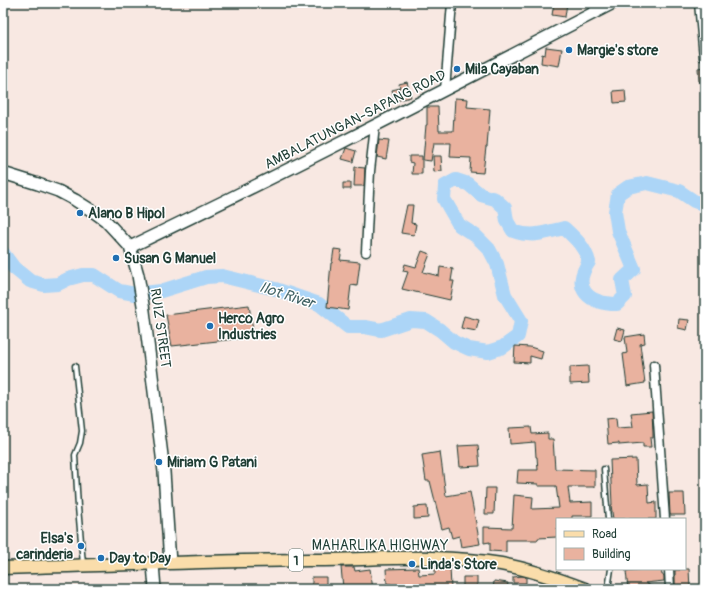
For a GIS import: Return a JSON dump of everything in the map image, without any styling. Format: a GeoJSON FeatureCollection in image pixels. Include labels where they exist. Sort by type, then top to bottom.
{"type":"FeatureCollection","features":[{"type":"Feature","properties":{"kind":"main road","name":"MAHARLIKA HIGHWAY"},"geometry":{"type":"LineString","coordinates":[[3,568],[412,558],[459,559],[501,564],[540,574],[585,589]]}},
{"type":"Feature","properties":{"kind":"street"},"geometry":{"type":"LineString","coordinates":[[445,90],[452,3]]}},
{"type":"Feature","properties":{"kind":"street","name":"AMBALATUNGAN-SAPANG ROAD"},"geometry":{"type":"LineString","coordinates":[[130,247],[240,195],[445,90],[593,8],[613,3]]}},
{"type":"Feature","properties":{"kind":"street"},"geometry":{"type":"LineString","coordinates":[[366,252],[370,171],[375,126]]}},
{"type":"Feature","properties":{"kind":"street","name":"RUIZ STREET"},"geometry":{"type":"LineString","coordinates":[[3,173],[51,189],[75,200],[105,220],[130,247],[138,275],[144,311],[164,472],[170,563]]}},
{"type":"Feature","properties":{"kind":"street"},"geometry":{"type":"LineString","coordinates":[[654,365],[665,518]]}},
{"type":"Feature","properties":{"kind":"street"},"geometry":{"type":"LineString","coordinates":[[153,564],[154,589]]}},
{"type":"Feature","properties":{"kind":"street"},"geometry":{"type":"LineString","coordinates":[[669,570],[670,589]]}},
{"type":"Feature","properties":{"kind":"lane"},"geometry":{"type":"LineString","coordinates":[[697,3],[702,58]]}},
{"type":"Feature","properties":{"kind":"lane"},"geometry":{"type":"LineString","coordinates":[[75,366],[82,431],[76,455],[78,507],[84,566]]}},
{"type":"Feature","properties":{"kind":"lane"},"geometry":{"type":"LineString","coordinates":[[604,469],[608,518]]}},
{"type":"Feature","properties":{"kind":"lane"},"geometry":{"type":"LineString","coordinates":[[608,589],[610,570]]}},
{"type":"Feature","properties":{"kind":"building"},"geometry":{"type":"Polygon","coordinates":[[[554,3],[567,3],[565,17],[552,15],[554,3]]]}},
{"type":"Feature","properties":{"kind":"building"},"geometry":{"type":"Polygon","coordinates":[[[546,47],[562,49],[559,66],[541,63],[542,54],[545,55],[546,47]]]}},
{"type":"Feature","properties":{"kind":"building"},"geometry":{"type":"Polygon","coordinates":[[[705,67],[705,82],[699,82],[698,68],[705,67]]]}},
{"type":"Feature","properties":{"kind":"building"},"geometry":{"type":"Polygon","coordinates":[[[407,82],[411,97],[395,101],[392,90],[400,88],[399,84],[407,82]]]}},
{"type":"Feature","properties":{"kind":"building"},"geometry":{"type":"Polygon","coordinates":[[[625,90],[626,102],[614,103],[613,91],[625,90]]]}},
{"type":"Feature","properties":{"kind":"building"},"geometry":{"type":"Polygon","coordinates":[[[455,98],[468,99],[467,107],[490,109],[483,173],[470,172],[471,158],[450,157],[451,143],[434,143],[431,161],[423,160],[427,125],[427,107],[438,107],[439,131],[453,131],[455,98]]]}},
{"type":"Feature","properties":{"kind":"building"},"geometry":{"type":"Polygon","coordinates":[[[379,140],[389,141],[386,159],[377,157],[379,140]]]}},
{"type":"Feature","properties":{"kind":"building"},"geometry":{"type":"Polygon","coordinates":[[[346,148],[356,151],[353,162],[342,159],[346,148]]]}},
{"type":"Feature","properties":{"kind":"building"},"geometry":{"type":"Polygon","coordinates":[[[409,156],[422,156],[422,174],[412,174],[413,163],[409,162],[409,156]]]}},
{"type":"Feature","properties":{"kind":"building"},"geometry":{"type":"Polygon","coordinates":[[[433,156],[441,156],[442,171],[434,172],[433,156]]]}},
{"type":"Feature","properties":{"kind":"building"},"geometry":{"type":"Polygon","coordinates":[[[355,167],[365,168],[364,186],[354,186],[355,167]]]}},
{"type":"Feature","properties":{"kind":"building"},"geometry":{"type":"Polygon","coordinates":[[[343,183],[351,183],[351,189],[343,189],[343,183]]]}},
{"type":"Feature","properties":{"kind":"building"},"geometry":{"type":"Polygon","coordinates":[[[407,205],[413,205],[411,223],[416,224],[414,235],[401,233],[407,205]]]}},
{"type":"Feature","properties":{"kind":"building"},"geometry":{"type":"Polygon","coordinates":[[[334,249],[342,250],[340,260],[360,262],[357,286],[351,285],[348,310],[327,307],[331,263],[334,249]]]}},
{"type":"Feature","properties":{"kind":"building"},"geometry":{"type":"Polygon","coordinates":[[[422,251],[430,254],[423,272],[439,276],[440,267],[453,269],[451,281],[454,281],[450,300],[402,289],[408,272],[403,271],[405,264],[416,267],[422,251]]]}},
{"type":"Feature","properties":{"kind":"building","name":"Herco Agro Industries"},"geometry":{"type":"Polygon","coordinates":[[[249,305],[254,337],[172,346],[166,315],[249,305]]]}},
{"type":"Feature","properties":{"kind":"building"},"geometry":{"type":"Polygon","coordinates":[[[464,316],[479,320],[476,331],[461,328],[464,316]]]}},
{"type":"Feature","properties":{"kind":"building"},"geometry":{"type":"Polygon","coordinates":[[[679,319],[689,320],[687,330],[678,328],[679,319]]]}},
{"type":"Feature","properties":{"kind":"building"},"geometry":{"type":"Polygon","coordinates":[[[617,328],[625,330],[622,341],[614,339],[617,328]]]}},
{"type":"Feature","properties":{"kind":"building"},"geometry":{"type":"Polygon","coordinates":[[[644,334],[645,343],[640,344],[645,383],[627,386],[623,354],[627,353],[625,337],[644,334]]]}},
{"type":"Feature","properties":{"kind":"building"},"geometry":{"type":"Polygon","coordinates":[[[515,346],[530,347],[543,351],[541,359],[530,356],[530,363],[514,362],[515,346]]]}},
{"type":"Feature","properties":{"kind":"building"},"geometry":{"type":"Polygon","coordinates":[[[588,366],[589,383],[570,384],[570,367],[588,366]]]}},
{"type":"Feature","properties":{"kind":"building"},"geometry":{"type":"Polygon","coordinates":[[[652,411],[653,438],[650,438],[651,447],[643,447],[643,443],[619,445],[619,443],[608,444],[606,419],[616,418],[617,428],[633,427],[631,413],[652,411]]]}},
{"type":"Feature","properties":{"kind":"building"},"geometry":{"type":"Polygon","coordinates":[[[531,427],[532,434],[548,433],[548,439],[553,439],[555,469],[595,470],[595,487],[568,487],[570,503],[592,502],[592,516],[556,518],[556,537],[538,538],[538,540],[506,540],[506,552],[490,551],[490,542],[484,543],[484,527],[512,528],[514,495],[533,497],[532,509],[559,508],[556,486],[538,486],[538,484],[517,483],[518,470],[538,470],[535,442],[510,444],[509,428],[531,427]]]}},
{"type":"Feature","properties":{"kind":"building"},"geometry":{"type":"Polygon","coordinates":[[[478,445],[480,466],[460,467],[458,446],[478,445]]]}},
{"type":"Feature","properties":{"kind":"building"},"geometry":{"type":"Polygon","coordinates":[[[440,452],[446,496],[470,492],[480,544],[461,547],[459,536],[452,538],[449,527],[442,529],[430,481],[426,481],[422,455],[440,452]]]}},
{"type":"Feature","properties":{"kind":"building"},"geometry":{"type":"Polygon","coordinates":[[[636,459],[637,485],[648,484],[649,503],[656,502],[656,518],[613,518],[611,505],[610,460],[636,459]]]}},
{"type":"Feature","properties":{"kind":"building"},"geometry":{"type":"Polygon","coordinates":[[[486,488],[495,488],[494,514],[485,514],[486,488]]]}},
{"type":"Feature","properties":{"kind":"building"},"geometry":{"type":"Polygon","coordinates":[[[669,493],[684,493],[685,515],[670,515],[669,493]]]}},
{"type":"Feature","properties":{"kind":"building"},"geometry":{"type":"Polygon","coordinates":[[[427,506],[428,518],[414,519],[414,507],[427,506]]]}},
{"type":"Feature","properties":{"kind":"building"},"geometry":{"type":"Polygon","coordinates":[[[450,566],[451,589],[391,589],[391,584],[387,584],[386,569],[418,568],[419,575],[435,574],[435,567],[450,566]]]}},
{"type":"Feature","properties":{"kind":"building"},"geometry":{"type":"Polygon","coordinates":[[[341,567],[354,567],[355,571],[370,569],[373,589],[361,589],[360,587],[343,588],[341,567]]]}},
{"type":"Feature","properties":{"kind":"building"},"geometry":{"type":"Polygon","coordinates":[[[689,569],[690,589],[675,589],[675,570],[689,569]]]}},
{"type":"Feature","properties":{"kind":"building"},"geometry":{"type":"Polygon","coordinates":[[[661,570],[662,575],[664,575],[664,581],[645,583],[658,589],[628,589],[626,571],[661,570]]]}},
{"type":"Feature","properties":{"kind":"building"},"geometry":{"type":"Polygon","coordinates":[[[312,577],[326,577],[326,589],[312,589],[312,577]]]}},
{"type":"Feature","properties":{"kind":"building"},"geometry":{"type":"Polygon","coordinates":[[[463,577],[477,577],[477,589],[463,589],[463,577]]]}},
{"type":"Feature","properties":{"kind":"building"},"geometry":{"type":"Polygon","coordinates":[[[513,577],[526,577],[526,583],[513,583],[513,577]]]}},
{"type":"Feature","properties":{"kind":"building"},"geometry":{"type":"Polygon","coordinates":[[[494,581],[508,583],[507,589],[493,589],[494,581]]]}},
{"type":"Feature","properties":{"kind":"waterway","name":"Ilot River"},"geometry":{"type":"LineString","coordinates":[[3,253],[14,268],[30,281],[44,285],[58,284],[68,279],[83,275],[94,275],[119,291],[135,294],[161,291],[206,277],[222,276],[275,289],[319,304],[348,327],[365,327],[381,330],[411,320],[426,321],[454,342],[469,349],[488,352],[503,347],[518,336],[521,321],[505,295],[497,264],[489,249],[476,236],[459,225],[444,199],[445,186],[456,180],[468,184],[481,195],[495,199],[505,208],[507,221],[513,231],[533,234],[564,228],[580,244],[589,262],[582,280],[582,287],[586,293],[591,298],[599,301],[617,304],[625,296],[622,280],[634,269],[618,231],[615,212],[618,194],[628,187],[647,183],[679,191],[694,201],[705,205]]}},
{"type":"Feature","properties":{"kind":"place","name":"Margie's store"},"geometry":{"type":"Point","coordinates":[569,50]}},
{"type":"Feature","properties":{"kind":"place","name":"Mila Cayaban"},"geometry":{"type":"Point","coordinates":[457,69]}},
{"type":"Feature","properties":{"kind":"place","name":"Alano B Hipol"},"geometry":{"type":"Point","coordinates":[80,213]}},
{"type":"Feature","properties":{"kind":"place","name":"Susan G Manuel"},"geometry":{"type":"Point","coordinates":[116,258]}},
{"type":"Feature","properties":{"kind":"place","name":"Herco Agro Industries"},"geometry":{"type":"Point","coordinates":[210,326]}},
{"type":"Feature","properties":{"kind":"place","name":"Miriam G Patani"},"geometry":{"type":"Point","coordinates":[159,462]}},
{"type":"Feature","properties":{"kind":"place","name":"Elsa's carinderia"},"geometry":{"type":"Point","coordinates":[81,546]}},
{"type":"Feature","properties":{"kind":"place","name":"Day to Day"},"geometry":{"type":"Point","coordinates":[101,558]}},
{"type":"Feature","properties":{"kind":"place","name":"Linda's Store"},"geometry":{"type":"Point","coordinates":[412,564]}}]}
